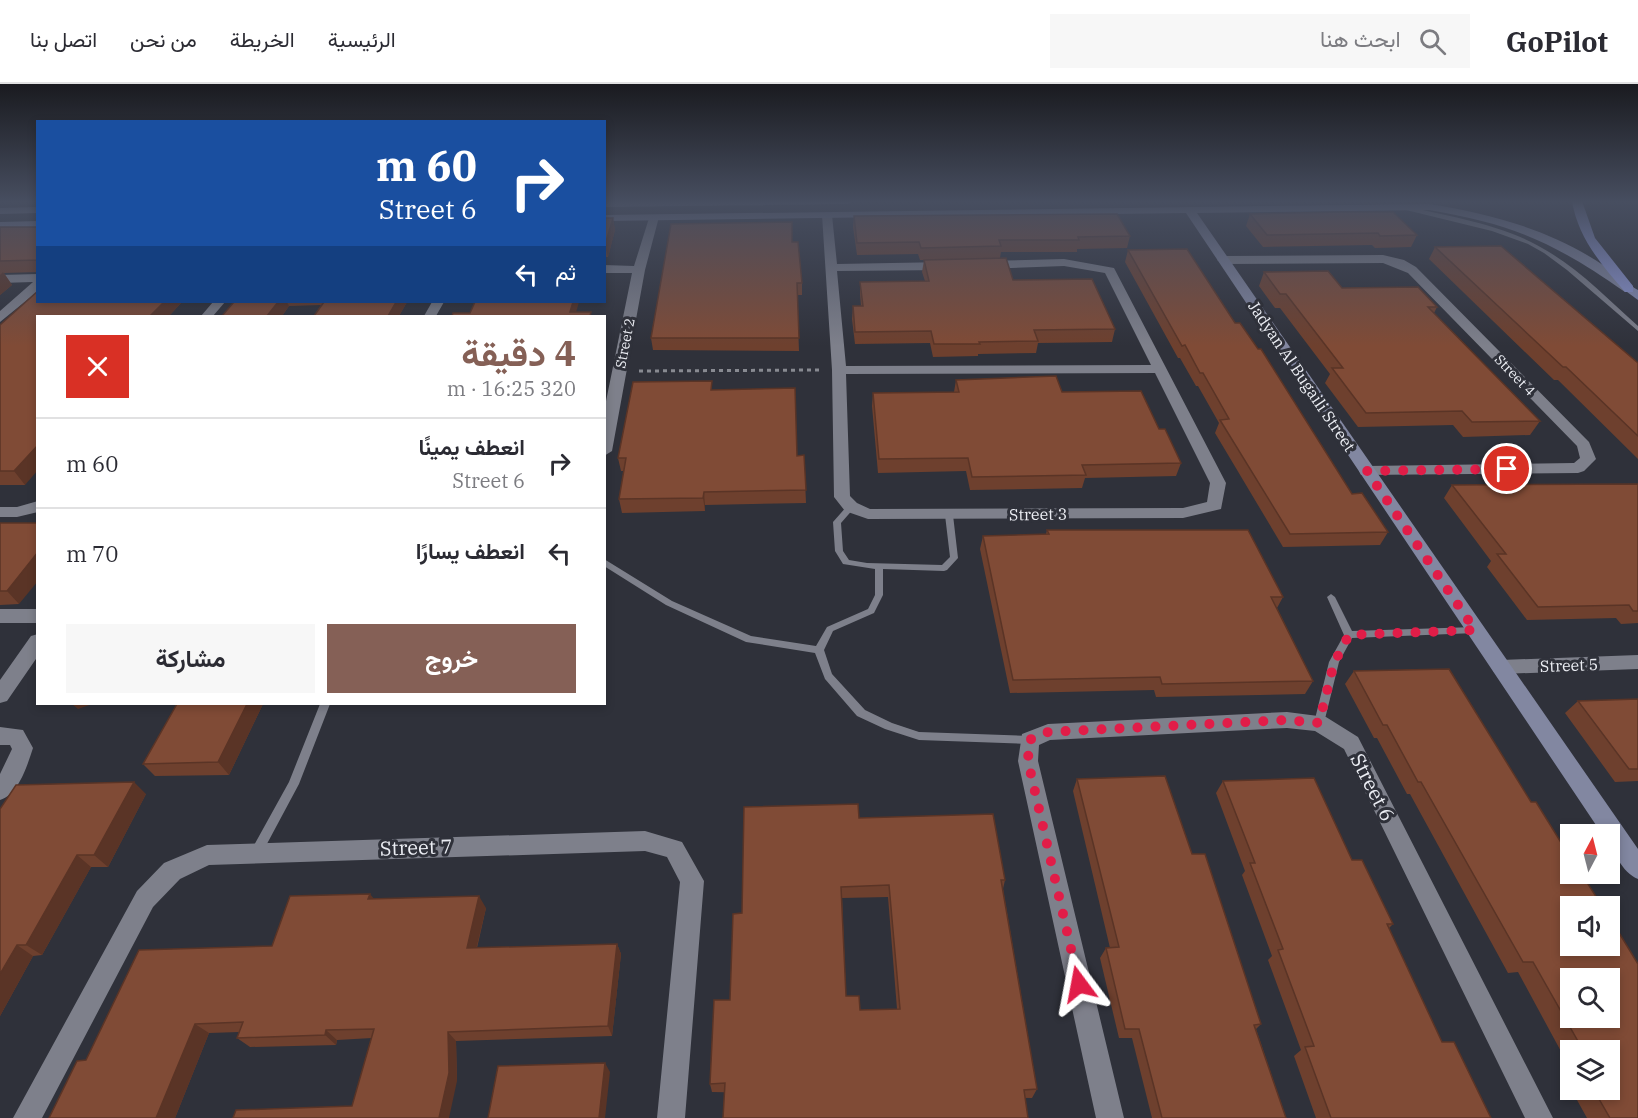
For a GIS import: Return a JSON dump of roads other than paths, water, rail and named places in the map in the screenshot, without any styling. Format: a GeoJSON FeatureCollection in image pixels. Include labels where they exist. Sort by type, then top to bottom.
{"type":"FeatureCollection","features":[{"type":"Feature","properties":{"kind":"highway"},"geometry":{"type":"LineString","coordinates":[[1596,249],[1634,292]]}},
{"type":"Feature","properties":{"kind":"street","name":"Street 2"},"geometry":{"type":"LineString","coordinates":[[606,441],[645,249]]}},
{"type":"Feature","properties":{"kind":"street"},"geometry":{"type":"LineString","coordinates":[[830,249],[839,370],[842,497],[851,507]]}},
{"type":"Feature","properties":{"kind":"street","name":"Jadyan Al Bugaili Street"},"geometry":{"type":"LineString","coordinates":[[1216,249],[1638,868]]}},
{"type":"Feature","properties":{"kind":"street"},"geometry":{"type":"LineString","coordinates":[[1568,249],[1634,292]]}},
{"type":"Feature","properties":{"kind":"street","name":"Street 4"},"geometry":{"type":"LineString","coordinates":[[1223,260],[1383,259],[1401,263],[1412,270],[1584,445],[1588,459],[1578,468],[1367,471]]}},
{"type":"Feature","properties":{"kind":"street","name":"Street 3"},"geometry":{"type":"LineString","coordinates":[[832,268],[1073,263],[1094,265],[1110,272],[1218,483],[1215,505],[1183,513],[868,514],[851,507]]}},
{"type":"Feature","properties":{"kind":"street"},"geometry":{"type":"LineString","coordinates":[[606,269],[639,270]]}},
{"type":"Feature","properties":{"kind":"street"},"geometry":{"type":"LineString","coordinates":[[0,279],[36,278]]}},
{"type":"Feature","properties":{"kind":"street"},"geometry":{"type":"LineString","coordinates":[[0,318],[36,286]]}},
{"type":"Feature","properties":{"kind":"street"},"geometry":{"type":"LineString","coordinates":[[208,315],[218,303]]}},
{"type":"Feature","properties":{"kind":"street"},"geometry":{"type":"LineString","coordinates":[[839,370],[1160,369]]}},
{"type":"Feature","properties":{"kind":"street"},"geometry":{"type":"LineString","coordinates":[[0,513],[17,512],[36,507]]}},
{"type":"Feature","properties":{"kind":"street"},"geometry":{"type":"LineString","coordinates":[[0,616],[36,616]]}},
{"type":"Feature","properties":{"kind":"street"},"geometry":{"type":"LineString","coordinates":[[0,694],[36,643]]}},
{"type":"Feature","properties":{"kind":"street","name":"Street 5"},"geometry":{"type":"LineString","coordinates":[[1501,667],[1638,662]]}},
{"type":"Feature","properties":{"kind":"street","name":"Street 6"},"geometry":{"type":"LineString","coordinates":[[1029,740],[1048,732],[1287,720],[1319,723],[1351,743],[1539,1118]]}},
{"type":"Feature","properties":{"kind":"street"},"geometry":{"type":"LineString","coordinates":[[0,736],[16,736],[23,748],[16,768],[0,791]]}},
{"type":"Feature","properties":{"kind":"street"},"geometry":{"type":"LineString","coordinates":[[1029,740],[1028,761],[1110,1118]]}},
{"type":"Feature","properties":{"kind":"street","name":"Street 7"},"geometry":{"type":"LineString","coordinates":[[27,1118],[145,899],[172,871],[207,855],[257,851],[645,841],[674,849],[692,880],[671,1118]]}},
{"type":"Feature","properties":{"kind":"lane"},"geometry":{"type":"LineString","coordinates":[[1539,249],[1638,329]]}},
{"type":"Feature","properties":{"kind":"lane"},"geometry":{"type":"LineString","coordinates":[[851,507],[837,522],[839,551],[846,562],[879,566],[944,568],[954,558],[949,515]]}},
{"type":"Feature","properties":{"kind":"lane"},"geometry":{"type":"LineString","coordinates":[[606,563],[669,603],[748,639],[819,650]]}},
{"type":"Feature","properties":{"kind":"lane"},"geometry":{"type":"LineString","coordinates":[[879,566],[879,595],[871,611],[830,629],[819,650],[828,676],[861,713],[889,726],[920,736],[1029,740]]}},
{"type":"Feature","properties":{"kind":"lane"},"geometry":{"type":"LineString","coordinates":[[1331,597],[1349,635]]}},
{"type":"Feature","properties":{"kind":"lane"},"geometry":{"type":"LineString","coordinates":[[1349,635],[1475,630]]}},
{"type":"Feature","properties":{"kind":"lane"},"geometry":{"type":"LineString","coordinates":[[1319,723],[1334,663],[1349,635]]}},
{"type":"Feature","properties":{"kind":"lane"},"geometry":{"type":"LineString","coordinates":[[257,851],[294,784],[326,705]]}}]}
